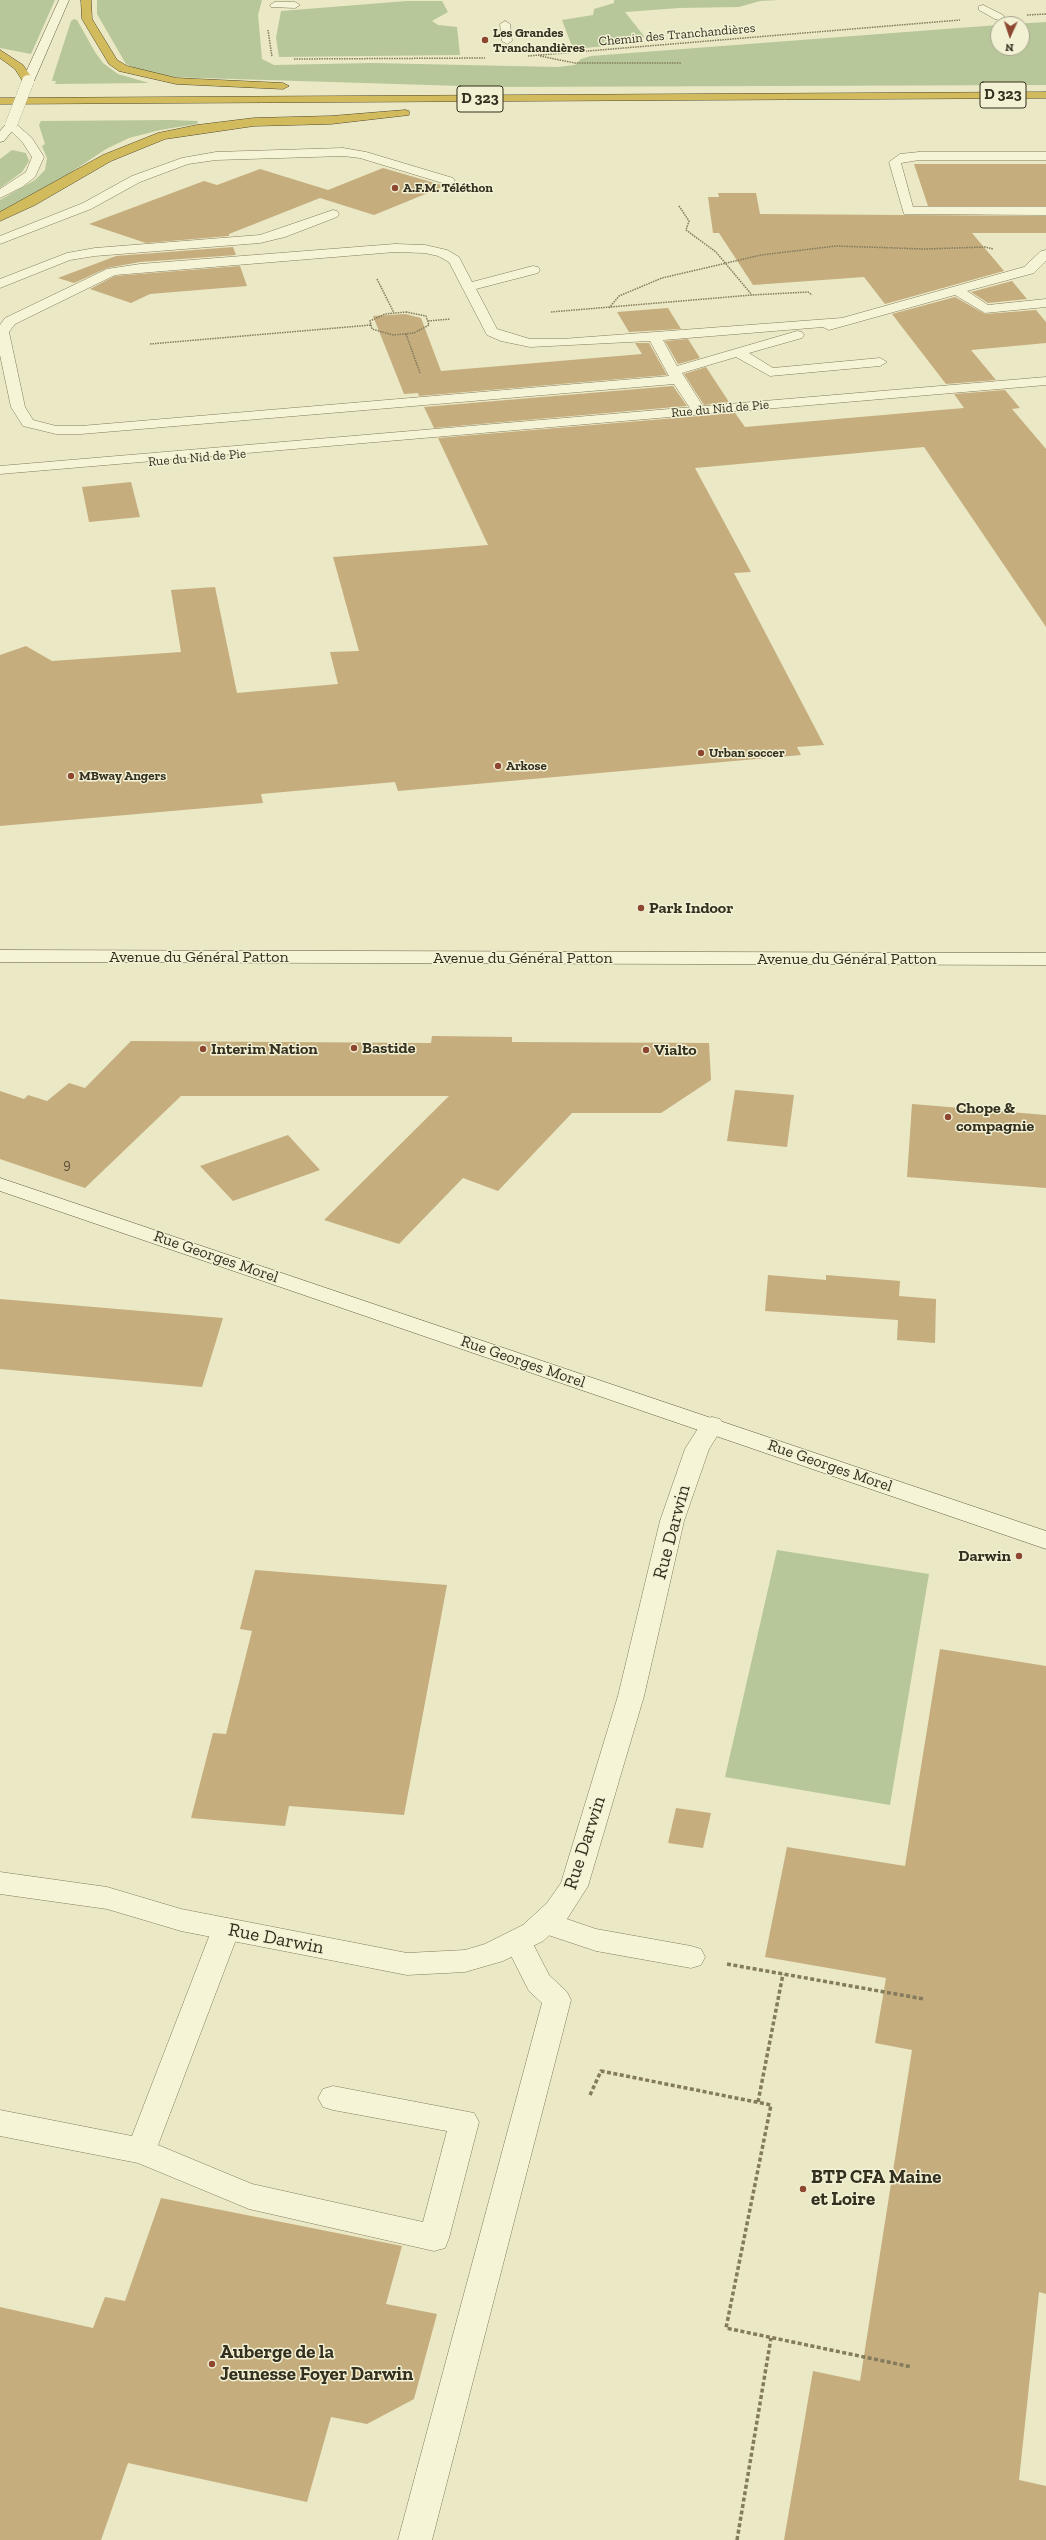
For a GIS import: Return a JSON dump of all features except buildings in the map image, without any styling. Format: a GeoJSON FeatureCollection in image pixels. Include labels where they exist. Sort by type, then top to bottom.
{"type":"FeatureCollection","features":[{"type":"Feature","properties":{"kind":"highway"},"geometry":{"type":"LineString","coordinates":[[86,0],[86,19],[114,62],[123,69],[176,81],[295,87]]}},
{"type":"Feature","properties":{"kind":"highway"},"geometry":{"type":"LineString","coordinates":[[0,53],[19,67],[28,81]]}},
{"type":"Feature","properties":{"kind":"highway"},"geometry":{"type":"LineString","coordinates":[[311,87],[351,89]]}},
{"type":"Feature","properties":{"kind":"highway"},"geometry":{"type":"LineString","coordinates":[[16,88],[40,88]]}},
{"type":"Feature","properties":{"kind":"highway"},"geometry":{"type":"LineString","coordinates":[[103,88],[891,92],[961,96]]}},
{"type":"Feature","properties":{"kind":"highway","name":"D 323"},"geometry":{"type":"LineString","coordinates":[[0,101],[1046,95]]}},
{"type":"Feature","properties":{"kind":"highway"},"geometry":{"type":"LineString","coordinates":[[0,216],[31,202],[107,158],[162,136],[197,129],[254,122],[331,120],[409,113],[222,114]]}},
{"type":"Feature","properties":{"kind":"highway"},"geometry":{"type":"LineString","coordinates":[[0,115],[32,114]]}},
{"type":"Feature","properties":{"kind":"street"},"geometry":{"type":"LineString","coordinates":[[0,138],[11,125],[28,81],[64,0]]}},
{"type":"Feature","properties":{"kind":"street"},"geometry":{"type":"LineString","coordinates":[[275,5],[295,5]]}},
{"type":"Feature","properties":{"kind":"street"},"geometry":{"type":"LineString","coordinates":[[983,8],[997,16]]}},
{"type":"Feature","properties":{"kind":"street"},"geometry":{"type":"LineString","coordinates":[[505,24],[508,41]]}},
{"type":"Feature","properties":{"kind":"street"},"geometry":{"type":"LineString","coordinates":[[0,194],[18,184],[31,174],[38,157],[28,141],[11,125]]}},
{"type":"Feature","properties":{"kind":"street"},"geometry":{"type":"LineString","coordinates":[[0,240],[87,206],[136,179],[186,161],[216,156],[343,152],[362,155],[449,181]]}},
{"type":"Feature","properties":{"kind":"street"},"geometry":{"type":"LineString","coordinates":[[1046,156],[919,156],[904,157],[895,162],[908,211],[1046,211]]}},
{"type":"Feature","properties":{"kind":"street"},"geometry":{"type":"LineString","coordinates":[[0,284],[67,257],[95,252],[260,239],[281,234],[333,214]]}},
{"type":"Feature","properties":{"kind":"street"},"geometry":{"type":"LineString","coordinates":[[842,322],[562,343],[530,343],[506,338],[492,332],[454,260],[442,253],[424,249],[402,248],[140,268],[112,272],[10,321],[2,332],[18,407],[28,423],[56,430],[81,430],[430,400],[676,375],[737,352],[1029,270],[1046,254]]}},
{"type":"Feature","properties":{"kind":"street"},"geometry":{"type":"LineString","coordinates":[[468,287],[533,270]]}},
{"type":"Feature","properties":{"kind":"street"},"geometry":{"type":"LineString","coordinates":[[956,290],[984,309],[1046,302]]}},
{"type":"Feature","properties":{"kind":"street"},"geometry":{"type":"LineString","coordinates":[[654,336],[676,375],[699,411]]}},
{"type":"Feature","properties":{"kind":"street"},"geometry":{"type":"LineString","coordinates":[[737,352],[770,372],[880,362]]}},
{"type":"Feature","properties":{"kind":"street","name":"Rue du Nid de Pie"},"geometry":{"type":"LineString","coordinates":[[0,479],[393,438],[1046,381]]}},
{"type":"Feature","properties":{"kind":"street","name":"Rue du Nid de Pie"},"geometry":{"type":"LineString","coordinates":[[0,470],[303,443],[393,438]]}},
{"type":"Feature","properties":{"kind":"street","name":"Avenue du Général Patton"},"geometry":{"type":"LineString","coordinates":[[0,956],[1046,959]]}},
{"type":"Feature","properties":{"kind":"street","name":"Rue Georges Morel"},"geometry":{"type":"LineString","coordinates":[[0,1184],[712,1425],[1046,1540]]}},
{"type":"Feature","properties":{"kind":"street","name":"Rue Darwin"},"geometry":{"type":"LineString","coordinates":[[0,1883],[107,1898],[181,1920],[407,1964],[436,1964],[465,1961],[493,1953],[518,1942],[546,1923],[557,1911],[574,1886],[631,1696],[672,1521],[696,1449],[712,1425]]}},
{"type":"Feature","properties":{"kind":"street"},"geometry":{"type":"LineString","coordinates":[[546,1923],[596,1940],[691,1957]]}},
{"type":"Feature","properties":{"kind":"street"},"geometry":{"type":"LineString","coordinates":[[141,2150],[179,2056],[226,1929]]}},
{"type":"Feature","properties":{"kind":"street"},"geometry":{"type":"LineString","coordinates":[[415,2540],[557,2000],[540,1983],[518,1942]]}},
{"type":"Feature","properties":{"kind":"street"},"geometry":{"type":"LineString","coordinates":[[0,2123],[141,2150],[249,2196],[434,2238],[464,2122],[333,2098]]}},
{"type":"Feature","properties":{"kind":"path"},"geometry":{"type":"LineString","coordinates":[[275,5],[267,20],[271,56],[275,58]]}},
{"type":"Feature","properties":{"kind":"path","name":"Chemin des Tranchandières"},"geometry":{"type":"LineString","coordinates":[[1015,16],[1046,14]]}},
{"type":"Feature","properties":{"kind":"path","name":"Chemin des Tranchandières"},"geometry":{"type":"LineString","coordinates":[[527,56],[990,18]]}},
{"type":"Feature","properties":{"kind":"path"},"geometry":{"type":"LineString","coordinates":[[535,55],[575,63],[681,63]]}},
{"type":"Feature","properties":{"kind":"path"},"geometry":{"type":"LineString","coordinates":[[291,59],[492,58]]}},
{"type":"Feature","properties":{"kind":"path"},"geometry":{"type":"LineString","coordinates":[[679,206],[689,221],[686,230],[716,252],[726,263],[752,295],[609,308],[619,296],[662,278],[726,263],[761,255],[836,246],[925,249],[985,246],[994,249],[998,254]]}},
{"type":"Feature","properties":{"kind":"path"},"geometry":{"type":"LineString","coordinates":[[364,250],[394,313]]}},
{"type":"Feature","properties":{"kind":"path"},"geometry":{"type":"LineString","coordinates":[[406,312],[426,316],[429,325],[414,333],[406,334],[386,333],[372,329],[370,321],[385,314],[394,313],[406,312]]}},
{"type":"Feature","properties":{"kind":"path"},"geometry":{"type":"LineString","coordinates":[[150,344],[371,325]]}},
{"type":"Feature","properties":{"kind":"path"},"geometry":{"type":"LineString","coordinates":[[406,334],[430,400]]}},
{"type":"Feature","properties":{"kind":"path"},"geometry":{"type":"LineString","coordinates":[[691,1957],[924,1999]]}},
{"type":"Feature","properties":{"kind":"path"},"geometry":{"type":"LineString","coordinates":[[758,2102],[783,1974]]}},
{"type":"Feature","properties":{"kind":"path"},"geometry":{"type":"LineString","coordinates":[[590,2095],[601,2071],[771,2105],[726,2328],[912,2366]]}},
{"type":"Feature","properties":{"kind":"path"},"geometry":{"type":"LineString","coordinates":[[737,2540],[771,2338]]}},
{"type":"Feature","properties":{"kind":"green space"},"geometry":{"type":"Polygon","coordinates":[[[0,0],[55,0],[31,54],[0,48],[0,0]]]}},
{"type":"Feature","properties":{"kind":"green space"},"geometry":{"type":"Polygon","coordinates":[[[97,0],[262,0],[258,15],[262,59],[274,65],[372,63],[558,67],[575,65],[581,59],[591,56],[990,26],[990,56],[1030,56],[1030,23],[1046,22],[1046,85],[495,87],[168,77],[140,71],[126,64],[97,14],[97,0]]]}},
{"type":"Feature","properties":{"kind":"green space"},"geometry":{"type":"Polygon","coordinates":[[[614,0],[779,0],[760,1],[739,7],[679,8],[625,12],[644,36],[640,43],[573,49],[562,20],[593,15],[594,9],[614,3],[614,0]]]}},
{"type":"Feature","properties":{"kind":"green space"},"geometry":{"type":"Polygon","coordinates":[[[407,1],[442,1],[448,12],[432,21],[438,25],[457,27],[460,55],[279,57],[276,38],[281,11],[407,1]]]}},
{"type":"Feature","properties":{"kind":"green space"},"geometry":{"type":"Polygon","coordinates":[[[74,19],[77,20],[103,63],[118,74],[149,83],[55,84],[56,81],[52,81],[53,77],[71,21],[74,19]]]}},
{"type":"Feature","properties":{"kind":"green space"},"geometry":{"type":"Polygon","coordinates":[[[41,121],[198,121],[197,124],[160,130],[129,138],[106,149],[49,187],[0,212],[0,200],[35,180],[45,170],[47,158],[42,146],[45,144],[39,125],[41,121]]]}},
{"type":"Feature","properties":{"kind":"green space"},"geometry":{"type":"Polygon","coordinates":[[[12,150],[26,153],[29,161],[22,172],[0,188],[0,159],[12,150]]]}},
{"type":"Feature","properties":{"kind":"green space"},"geometry":{"type":"Polygon","coordinates":[[[777,1550],[929,1574],[890,1805],[725,1777],[777,1550]]]}},
{"type":"Feature","properties":{"kind":"place","name":"Les Grandes Tranchandières"},"geometry":{"type":"Point","coordinates":[485,40]}},
{"type":"Feature","properties":{"kind":"place","name":"A.F.M. Téléthon"},"geometry":{"type":"Point","coordinates":[395,188]}},
{"type":"Feature","properties":{"kind":"place","name":"Urban soccer"},"geometry":{"type":"Point","coordinates":[701,753]}},
{"type":"Feature","properties":{"kind":"place","name":"Arkose"},"geometry":{"type":"Point","coordinates":[498,766]}},
{"type":"Feature","properties":{"kind":"place","name":"MBway Angers"},"geometry":{"type":"Point","coordinates":[71,776]}},
{"type":"Feature","properties":{"kind":"place","name":"Park Indoor"},"geometry":{"type":"Point","coordinates":[641,908]}},
{"type":"Feature","properties":{"kind":"place","name":"Bastide"},"geometry":{"type":"Point","coordinates":[354,1048]}},
{"type":"Feature","properties":{"kind":"place","name":"Interim Nation"},"geometry":{"type":"Point","coordinates":[203,1049]}},
{"type":"Feature","properties":{"kind":"place","name":"Vialto"},"geometry":{"type":"Point","coordinates":[646,1050]}},
{"type":"Feature","properties":{"kind":"place","name":"Chope & compagnie"},"geometry":{"type":"Point","coordinates":[948,1117]}},
{"type":"Feature","properties":{"kind":"place","name":"Darwin"},"geometry":{"type":"Point","coordinates":[1019,1556]}},
{"type":"Feature","properties":{"kind":"place","name":"BTP CFA Maine et Loire"},"geometry":{"type":"Point","coordinates":[803,2189]}},
{"type":"Feature","properties":{"kind":"place","name":"Auberge de la Jeunesse Foyer Darwin"},"geometry":{"type":"Point","coordinates":[212,2364]}}]}
